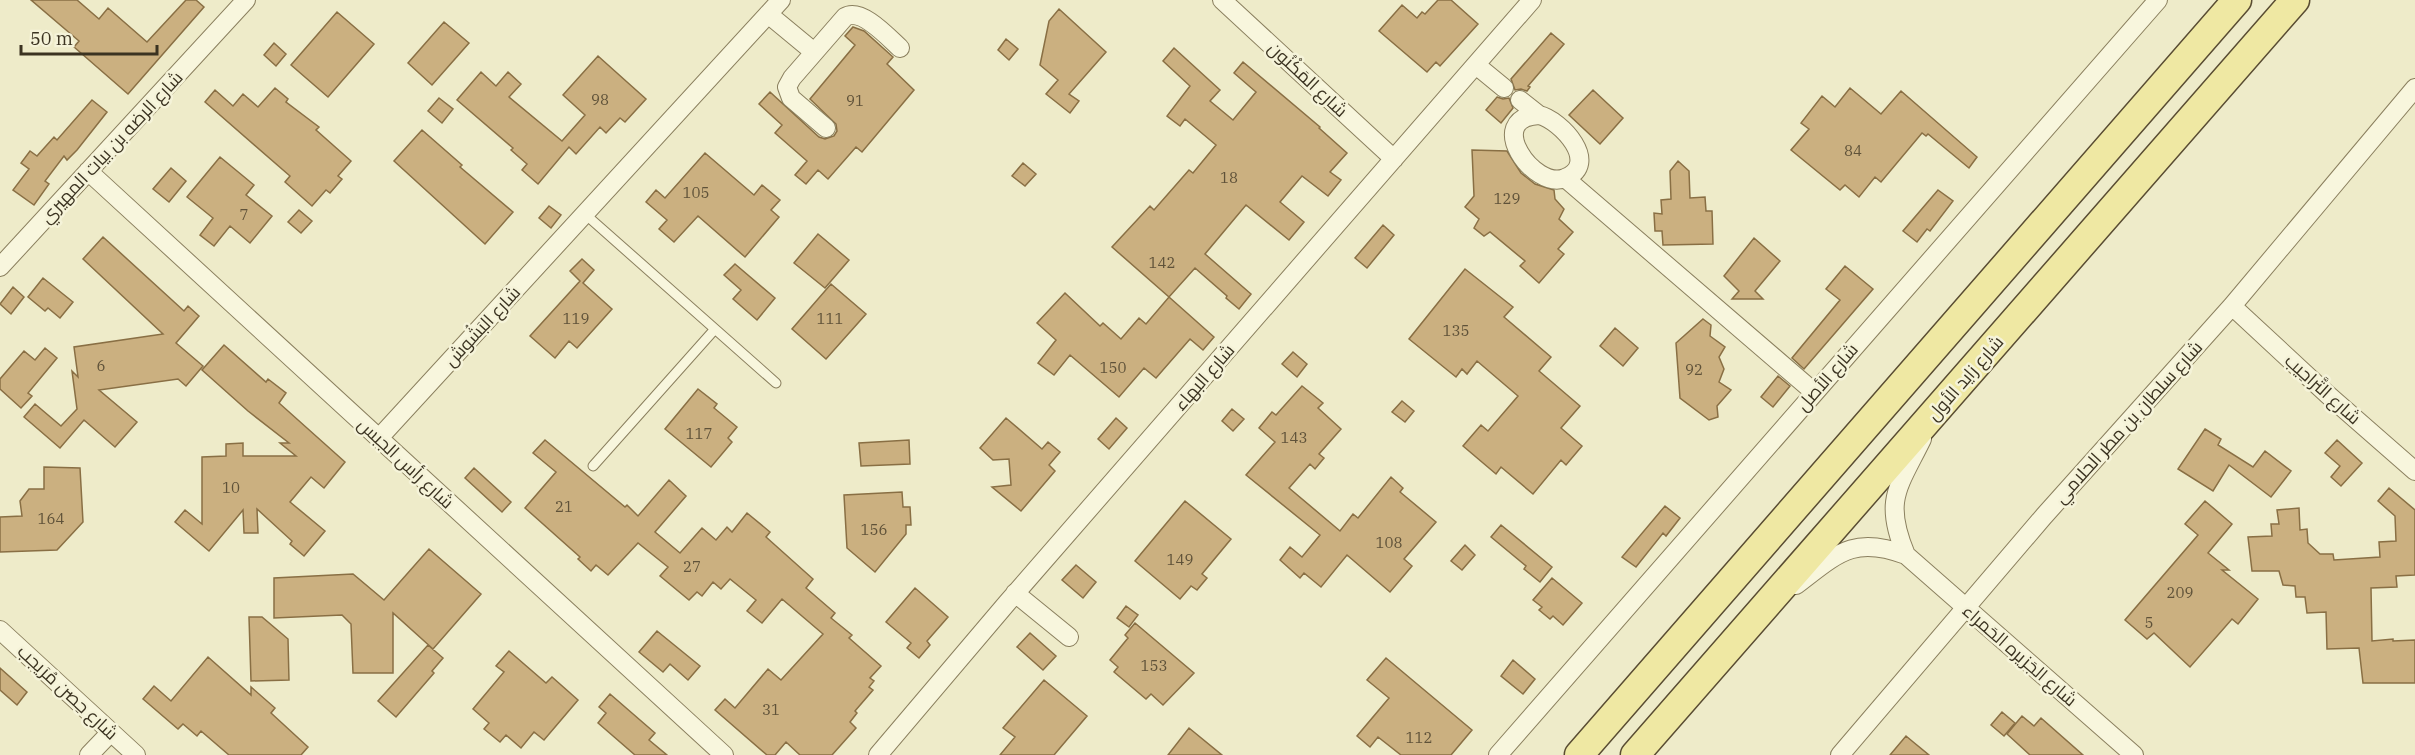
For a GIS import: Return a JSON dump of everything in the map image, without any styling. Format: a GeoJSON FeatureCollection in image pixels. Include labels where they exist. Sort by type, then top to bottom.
{"type":"FeatureCollection","features":[{"type":"Feature","properties":{"kind":"main road"},"geometry":{"type":"LineString","coordinates":[[1579,755],[2237,0]]}},
{"type":"Feature","properties":{"kind":"main road","name":"شارع زايد الأول"},"geometry":{"type":"LineString","coordinates":[[1635,755],[2295,0]]}},
{"type":"Feature","properties":{"kind":"street","name":"شارع الرضه بن بيات المهيري"},"geometry":{"type":"LineString","coordinates":[[0,267],[246,0]]}},
{"type":"Feature","properties":{"kind":"street","name":"شارع البَشُوش"},"geometry":{"type":"LineString","coordinates":[[379,438],[781,0]]}},
{"type":"Feature","properties":{"kind":"street","name":"شارع المَكْنُون"},"geometry":{"type":"LineString","coordinates":[[1222,0],[1394,159]]}},
{"type":"Feature","properties":{"kind":"street","name":"شارع البهاء"},"geometry":{"type":"LineString","coordinates":[[878,755],[1015,593],[1532,0]]}},
{"type":"Feature","properties":{"kind":"street","name":"شارع الأصل"},"geometry":{"type":"LineString","coordinates":[[1498,755],[2158,0]]}},
{"type":"Feature","properties":{"kind":"street"},"geometry":{"type":"LineString","coordinates":[[768,14],[814,52]]}},
{"type":"Feature","properties":{"kind":"street"},"geometry":{"type":"LineString","coordinates":[[826,128],[791,98],[788,93],[789,82],[845,17],[854,14],[864,17],[900,48]]}},
{"type":"Feature","properties":{"kind":"street"},"geometry":{"type":"LineString","coordinates":[[1476,65],[1504,88]]}},
{"type":"Feature","properties":{"kind":"street","name":"شارع سلطان بن مطر الحلامي"},"geometry":{"type":"LineString","coordinates":[[1840,755],[2044,516],[2232,306],[2415,88]]}},
{"type":"Feature","properties":{"kind":"street"},"geometry":{"type":"LineString","coordinates":[[1520,100],[1539,115],[1555,122],[1569,135],[1577,149],[1578,163],[1571,175],[1565,178],[1551,179],[1543,176],[1521,156],[1515,147],[1514,135],[1519,123],[1531,116],[1539,115]]}},
{"type":"Feature","properties":{"kind":"street","name":"شارع رأس الجبس"},"geometry":{"type":"LineString","coordinates":[[88,171],[724,755]]}},
{"type":"Feature","properties":{"kind":"street"},"geometry":{"type":"LineString","coordinates":[[1565,178],[1814,392]]}},
{"type":"Feature","properties":{"kind":"street","name":"شارع التَّراحِيب"},"geometry":{"type":"LineString","coordinates":[[2232,306],[2415,471]]}},
{"type":"Feature","properties":{"kind":"street","name":"شارع الجَزيره الحَمراء"},"geometry":{"type":"LineString","coordinates":[[1906,555],[1894,525],[1895,495],[1937,410]]}},
{"type":"Feature","properties":{"kind":"street","name":"شارع الجَزيره الحَمراء"},"geometry":{"type":"LineString","coordinates":[[1756,615],[1829,560],[1850,549],[1873,545],[1906,555],[2134,755]]}},
{"type":"Feature","properties":{"kind":"street"},"geometry":{"type":"LineString","coordinates":[[1015,593],[1069,637]]}},
{"type":"Feature","properties":{"kind":"street","name":"شارع حِصن مُرَيجب"},"geometry":{"type":"LineString","coordinates":[[0,630],[136,755]]}},
{"type":"Feature","properties":{"kind":"street"},"geometry":{"type":"LineString","coordinates":[[89,755],[111,732]]}},
{"type":"Feature","properties":{"kind":"lane"},"geometry":{"type":"LineString","coordinates":[[585,214],[776,383]]}},
{"type":"Feature","properties":{"kind":"lane"},"geometry":{"type":"LineString","coordinates":[[593,466],[715,329]]}},
{"type":"Feature","properties":{"kind":"building"},"geometry":{"type":"Polygon","coordinates":[[[31,0],[77,0],[99,19],[108,8],[147,42],[186,0],[196,0],[204,7],[128,94],[74,47],[79,41],[31,0]]]}},
{"type":"Feature","properties":{"kind":"building"},"geometry":{"type":"Polygon","coordinates":[[[1438,0],[1451,0],[1478,24],[1440,66],[1436,62],[1427,72],[1379,31],[1402,5],[1417,18],[1422,12],[1425,14],[1438,0]]]}},
{"type":"Feature","properties":{"kind":"building"},"geometry":{"type":"Polygon","coordinates":[[[1059,9],[1106,52],[1069,94],[1079,101],[1070,113],[1046,94],[1058,80],[1040,65],[1049,21],[1059,9]]]}},
{"type":"Feature","properties":{"kind":"building"},"geometry":{"type":"Polygon","coordinates":[[[337,12],[374,44],[328,97],[291,65],[337,12]]]}},
{"type":"Feature","properties":{"kind":"building"},"geometry":{"type":"Polygon","coordinates":[[[444,22],[469,43],[432,85],[408,63],[444,22]]]}},
{"type":"Feature","properties":{"kind":"building"},"geometry":{"type":"Polygon","coordinates":[[[853,27],[864,31],[893,57],[887,64],[914,90],[862,152],[856,147],[828,179],[818,170],[806,184],[795,175],[807,161],[775,133],[782,125],[759,104],[770,92],[819,137],[825,139],[834,136],[837,131],[836,124],[810,99],[855,45],[845,36],[853,27]]]}},
{"type":"Feature","properties":{"kind":"building"},"geometry":{"type":"Polygon","coordinates":[[[1551,33],[1564,44],[1528,86],[1530,87],[1527,91],[1515,90],[1511,79],[1551,33]]]}},
{"type":"Feature","properties":{"kind":"building"},"geometry":{"type":"Polygon","coordinates":[[[1006,39],[1018,49],[1009,60],[998,50],[1006,39]]]}},
{"type":"Feature","properties":{"kind":"building"},"geometry":{"type":"Polygon","coordinates":[[[274,43],[286,54],[276,66],[264,55],[274,43]]]}},
{"type":"Feature","properties":{"kind":"building"},"geometry":{"type":"Polygon","coordinates":[[[1174,48],[1220,90],[1210,101],[1233,120],[1256,92],[1234,73],[1243,62],[1347,153],[1330,172],[1341,180],[1328,196],[1302,176],[1280,202],[1304,222],[1289,240],[1246,205],[1205,254],[1251,294],[1239,309],[1195,268],[1169,297],[1112,247],[1150,206],[1154,210],[1189,170],[1193,173],[1216,145],[1185,119],[1180,126],[1167,116],[1190,86],[1163,61],[1174,48]]]}},
{"type":"Feature","properties":{"kind":"building"},"geometry":{"type":"Polygon","coordinates":[[[598,56],[646,99],[625,122],[620,118],[606,133],[600,127],[576,154],[569,147],[538,184],[522,170],[527,164],[511,150],[513,148],[457,100],[481,72],[496,86],[508,72],[521,84],[509,97],[562,141],[585,115],[563,95],[598,56]]]}},
{"type":"Feature","properties":{"kind":"building"},"geometry":{"type":"Polygon","coordinates":[[[275,88],[288,99],[286,102],[319,127],[316,130],[351,161],[338,176],[342,179],[330,193],[326,190],[312,206],[285,182],[290,176],[205,102],[215,90],[233,106],[243,94],[258,107],[275,88]]]}},
{"type":"Feature","properties":{"kind":"building"},"geometry":{"type":"Polygon","coordinates":[[[1850,88],[1881,114],[1901,91],[1977,157],[1969,168],[1928,134],[1926,136],[1922,133],[1881,182],[1875,177],[1859,197],[1845,185],[1840,190],[1791,150],[1809,129],[1801,123],[1822,96],[1835,107],[1850,88]]]}},
{"type":"Feature","properties":{"kind":"building"},"geometry":{"type":"Polygon","coordinates":[[[1593,90],[1623,118],[1600,144],[1569,115],[1593,90]]]}},
{"type":"Feature","properties":{"kind":"building"},"geometry":{"type":"Polygon","coordinates":[[[1497,97],[1509,98],[1513,108],[1501,123],[1486,110],[1497,97]]]}},
{"type":"Feature","properties":{"kind":"building"},"geometry":{"type":"Polygon","coordinates":[[[439,98],[453,109],[442,123],[428,111],[439,98]]]}},
{"type":"Feature","properties":{"kind":"building"},"geometry":{"type":"Polygon","coordinates":[[[92,100],[107,112],[77,150],[67,160],[64,156],[45,181],[49,184],[34,205],[13,190],[29,169],[21,163],[30,151],[37,156],[54,137],[57,140],[92,100]]]}},
{"type":"Feature","properties":{"kind":"building"},"geometry":{"type":"Polygon","coordinates":[[[422,130],[462,165],[460,167],[513,212],[485,244],[394,161],[422,130]]]}},
{"type":"Feature","properties":{"kind":"building"},"geometry":{"type":"Polygon","coordinates":[[[1472,150],[1507,151],[1521,173],[1535,184],[1554,190],[1555,199],[1564,209],[1559,219],[1573,232],[1558,249],[1564,254],[1539,283],[1520,266],[1525,261],[1490,232],[1484,236],[1474,228],[1479,219],[1465,207],[1474,196],[1472,150]]]}},
{"type":"Feature","properties":{"kind":"building"},"geometry":{"type":"Polygon","coordinates":[[[705,153],[754,195],[762,185],[780,200],[771,210],[779,217],[745,257],[698,216],[674,242],[659,229],[667,220],[646,202],[656,190],[665,198],[705,153]]]}},
{"type":"Feature","properties":{"kind":"building"},"geometry":{"type":"Polygon","coordinates":[[[220,157],[254,185],[246,195],[272,216],[250,243],[230,226],[214,246],[200,235],[213,218],[187,197],[220,157]]]}},
{"type":"Feature","properties":{"kind":"building"},"geometry":{"type":"Polygon","coordinates":[[[1678,161],[1689,171],[1690,198],[1705,197],[1706,211],[1712,211],[1713,244],[1663,245],[1662,231],[1655,231],[1654,213],[1662,214],[1661,200],[1671,199],[1670,171],[1678,161]]]}},
{"type":"Feature","properties":{"kind":"building"},"geometry":{"type":"Polygon","coordinates":[[[1023,163],[1036,174],[1025,186],[1012,176],[1023,163]]]}},
{"type":"Feature","properties":{"kind":"building"},"geometry":{"type":"Polygon","coordinates":[[[171,168],[186,181],[169,202],[153,189],[171,168]]]}},
{"type":"Feature","properties":{"kind":"building"},"geometry":{"type":"Polygon","coordinates":[[[1938,190],[1953,201],[1930,231],[1927,229],[1917,242],[1903,231],[1938,190]]]}},
{"type":"Feature","properties":{"kind":"building"},"geometry":{"type":"Polygon","coordinates":[[[549,206],[561,215],[551,228],[539,218],[549,206]]]}},
{"type":"Feature","properties":{"kind":"building"},"geometry":{"type":"Polygon","coordinates":[[[299,210],[312,221],[301,233],[288,222],[299,210]]]}},
{"type":"Feature","properties":{"kind":"building"},"geometry":{"type":"Polygon","coordinates":[[[1383,225],[1394,235],[1367,268],[1355,258],[1383,225]]]}},
{"type":"Feature","properties":{"kind":"building"},"geometry":{"type":"Polygon","coordinates":[[[818,234],[849,260],[825,288],[794,263],[818,234]]]}},
{"type":"Feature","properties":{"kind":"building"},"geometry":{"type":"Polygon","coordinates":[[[103,237],[184,311],[188,306],[199,316],[176,343],[203,366],[186,386],[178,379],[99,390],[137,422],[115,447],[84,420],[60,448],[24,417],[35,404],[61,426],[77,409],[72,371],[78,377],[74,347],[163,334],[83,259],[103,237]]]}},
{"type":"Feature","properties":{"kind":"building"},"geometry":{"type":"Polygon","coordinates":[[[1754,238],[1780,261],[1755,291],[1763,299],[1732,299],[1739,291],[1724,276],[1754,238]]]}},
{"type":"Feature","properties":{"kind":"building"},"geometry":{"type":"Polygon","coordinates":[[[582,259],[594,270],[583,283],[612,309],[577,348],[569,341],[555,358],[530,336],[580,281],[570,271],[582,259]]]}},
{"type":"Feature","properties":{"kind":"building"},"geometry":{"type":"Polygon","coordinates":[[[735,264],[775,298],[757,320],[733,299],[741,290],[724,275],[735,264]]]}},
{"type":"Feature","properties":{"kind":"building"},"geometry":{"type":"Polygon","coordinates":[[[1845,266],[1873,289],[1804,369],[1792,358],[1840,300],[1826,289],[1845,266]]]}},
{"type":"Feature","properties":{"kind":"building"},"geometry":{"type":"Polygon","coordinates":[[[1465,269],[1513,307],[1504,317],[1551,357],[1539,371],[1580,406],[1561,428],[1582,446],[1566,465],[1561,460],[1533,494],[1501,467],[1496,474],[1463,446],[1481,425],[1488,431],[1518,396],[1477,361],[1467,374],[1462,369],[1456,377],[1409,339],[1465,269]]]}},
{"type":"Feature","properties":{"kind":"building"},"geometry":{"type":"Polygon","coordinates":[[[43,278],[73,302],[60,318],[48,308],[45,311],[28,297],[43,278]]]}},
{"type":"Feature","properties":{"kind":"building"},"geometry":{"type":"Polygon","coordinates":[[[831,284],[866,314],[826,359],[792,329],[831,284]]]}},
{"type":"Feature","properties":{"kind":"building"},"geometry":{"type":"Polygon","coordinates":[[[13,287],[24,297],[11,314],[0,304],[13,287]]]}},
{"type":"Feature","properties":{"kind":"building"},"geometry":{"type":"Polygon","coordinates":[[[1065,293],[1100,326],[1103,323],[1121,339],[1139,318],[1146,324],[1169,297],[1214,337],[1203,350],[1190,339],[1156,378],[1144,368],[1119,397],[1070,355],[1054,375],[1038,363],[1056,340],[1037,323],[1065,293]]]}},
{"type":"Feature","properties":{"kind":"building"},"geometry":{"type":"Polygon","coordinates":[[[1703,319],[1711,325],[1710,336],[1725,347],[1719,357],[1724,369],[1719,382],[1731,390],[1717,406],[1718,417],[1709,420],[1680,398],[1676,343],[1703,319]]]}},
{"type":"Feature","properties":{"kind":"building"},"geometry":{"type":"Polygon","coordinates":[[[1615,328],[1638,348],[1623,366],[1600,346],[1615,328]]]}},
{"type":"Feature","properties":{"kind":"building"},"geometry":{"type":"Polygon","coordinates":[[[224,345],[266,382],[268,379],[286,393],[279,403],[345,462],[324,488],[311,477],[290,502],[325,531],[304,556],[290,544],[292,541],[257,509],[258,533],[244,533],[243,510],[209,551],[175,522],[185,510],[202,524],[202,457],[226,456],[226,444],[243,443],[243,456],[296,456],[280,443],[289,443],[248,411],[202,370],[224,345]]]}},
{"type":"Feature","properties":{"kind":"building"},"geometry":{"type":"Polygon","coordinates":[[[45,348],[57,358],[28,393],[32,396],[21,408],[0,389],[0,379],[24,351],[35,360],[45,348]]]}},
{"type":"Feature","properties":{"kind":"building"},"geometry":{"type":"Polygon","coordinates":[[[1293,352],[1307,364],[1297,377],[1282,364],[1293,352]]]}},
{"type":"Feature","properties":{"kind":"building"},"geometry":{"type":"Polygon","coordinates":[[[1778,376],[1790,386],[1773,407],[1761,397],[1778,376]]]}},
{"type":"Feature","properties":{"kind":"building"},"geometry":{"type":"Polygon","coordinates":[[[1302,386],[1323,403],[1318,408],[1341,429],[1319,454],[1324,458],[1315,469],[1310,464],[1289,488],[1340,531],[1353,514],[1358,518],[1391,477],[1403,488],[1400,492],[1436,522],[1404,559],[1412,566],[1390,592],[1347,555],[1321,587],[1304,573],[1300,578],[1280,560],[1290,547],[1302,557],[1320,535],[1246,475],[1275,442],[1259,428],[1272,412],[1276,415],[1302,386]]]}},
{"type":"Feature","properties":{"kind":"building"},"geometry":{"type":"Polygon","coordinates":[[[698,389],[717,404],[714,408],[737,427],[728,438],[732,442],[711,467],[665,429],[698,389]]]}},
{"type":"Feature","properties":{"kind":"building"},"geometry":{"type":"Polygon","coordinates":[[[1402,401],[1414,411],[1405,422],[1392,412],[1402,401]]]}},
{"type":"Feature","properties":{"kind":"building"},"geometry":{"type":"Polygon","coordinates":[[[1232,409],[1244,419],[1233,431],[1222,421],[1232,409]]]}},
{"type":"Feature","properties":{"kind":"building"},"geometry":{"type":"Polygon","coordinates":[[[1006,418],[1042,449],[1048,442],[1060,452],[1049,465],[1055,471],[1021,511],[992,487],[1011,485],[1009,459],[993,460],[980,448],[1006,418]]]}},
{"type":"Feature","properties":{"kind":"building"},"geometry":{"type":"Polygon","coordinates":[[[1116,418],[1127,428],[1109,449],[1098,439],[1116,418]]]}},
{"type":"Feature","properties":{"kind":"building"},"geometry":{"type":"Polygon","coordinates":[[[2205,429],[2221,439],[2218,445],[2253,467],[2265,451],[2291,471],[2271,497],[2229,465],[2213,491],[2178,469],[2205,429]]]}},
{"type":"Feature","properties":{"kind":"building"},"geometry":{"type":"Polygon","coordinates":[[[545,440],[638,516],[669,480],[686,496],[655,532],[680,553],[702,528],[716,540],[727,527],[732,532],[747,513],[770,532],[766,537],[813,579],[806,588],[835,613],[831,618],[852,635],[849,638],[881,666],[870,678],[874,681],[869,687],[873,690],[855,711],[857,713],[850,722],[856,728],[832,755],[800,755],[786,742],[775,755],[767,755],[715,710],[725,699],[735,708],[768,669],[781,680],[823,634],[782,599],[762,623],[747,611],[756,600],[730,579],[721,589],[713,582],[702,596],[697,592],[689,600],[660,576],[668,567],[638,543],[608,575],[596,565],[591,571],[578,559],[580,557],[525,508],[556,472],[533,453],[545,440]]]}},
{"type":"Feature","properties":{"kind":"building"},"geometry":{"type":"Polygon","coordinates":[[[909,440],[910,464],[861,466],[859,443],[909,440]]]}},
{"type":"Feature","properties":{"kind":"building"},"geometry":{"type":"Polygon","coordinates":[[[2337,440],[2362,463],[2341,486],[2331,477],[2340,466],[2325,453],[2337,440]]]}},
{"type":"Feature","properties":{"kind":"building"},"geometry":{"type":"Polygon","coordinates":[[[44,467],[80,468],[83,522],[57,550],[0,552],[0,517],[22,516],[20,501],[29,489],[44,489],[44,467]]]}},
{"type":"Feature","properties":{"kind":"building"},"geometry":{"type":"Polygon","coordinates":[[[474,468],[511,502],[502,512],[465,478],[474,468]]]}},
{"type":"Feature","properties":{"kind":"building"},"geometry":{"type":"Polygon","coordinates":[[[2389,488],[2415,510],[2415,575],[2396,576],[2397,587],[2371,588],[2372,641],[2415,640],[2415,683],[2363,683],[2359,648],[2327,649],[2326,612],[2307,613],[2305,597],[2296,597],[2295,586],[2283,585],[2279,571],[2252,571],[2248,537],[2272,536],[2271,524],[2279,524],[2277,510],[2299,508],[2300,530],[2307,529],[2308,543],[2320,554],[2333,554],[2334,560],[2380,557],[2379,542],[2396,541],[2395,516],[2378,501],[2389,488]]]}},
{"type":"Feature","properties":{"kind":"building"},"geometry":{"type":"Polygon","coordinates":[[[902,492],[903,507],[910,507],[911,525],[906,525],[906,534],[875,572],[847,548],[844,495],[902,492]]]}},
{"type":"Feature","properties":{"kind":"building"},"geometry":{"type":"Polygon","coordinates":[[[1185,501],[1231,539],[1202,574],[1207,578],[1197,590],[1191,586],[1180,599],[1135,561],[1185,501]]]}},
{"type":"Feature","properties":{"kind":"building"},"geometry":{"type":"Polygon","coordinates":[[[2205,501],[2232,524],[2208,553],[2229,570],[2222,570],[2258,599],[2238,624],[2232,619],[2190,667],[2154,633],[2147,639],[2125,620],[2198,535],[2185,524],[2205,501]]]}},
{"type":"Feature","properties":{"kind":"building"},"geometry":{"type":"Polygon","coordinates":[[[1665,506],[1680,518],[1666,536],[1663,533],[1636,567],[1622,557],[1665,506]]]}},
{"type":"Feature","properties":{"kind":"building"},"geometry":{"type":"Polygon","coordinates":[[[1501,525],[1552,567],[1540,582],[1524,569],[1526,566],[1491,537],[1501,525]]]}},
{"type":"Feature","properties":{"kind":"building"},"geometry":{"type":"Polygon","coordinates":[[[1465,545],[1475,555],[1462,570],[1451,561],[1465,545]]]}},
{"type":"Feature","properties":{"kind":"building"},"geometry":{"type":"Polygon","coordinates":[[[429,549],[481,594],[433,649],[393,613],[393,673],[353,673],[351,624],[342,615],[274,618],[274,578],[353,574],[384,600],[429,549]]]}},
{"type":"Feature","properties":{"kind":"building"},"geometry":{"type":"Polygon","coordinates":[[[1076,565],[1096,582],[1083,598],[1062,580],[1076,565]]]}},
{"type":"Feature","properties":{"kind":"building"},"geometry":{"type":"Polygon","coordinates":[[[1552,578],[1582,603],[1563,625],[1553,616],[1550,619],[1539,610],[1542,607],[1533,600],[1552,578]]]}},
{"type":"Feature","properties":{"kind":"building"},"geometry":{"type":"Polygon","coordinates":[[[915,588],[948,617],[927,641],[930,645],[919,658],[907,648],[911,643],[886,622],[915,588]]]}},
{"type":"Feature","properties":{"kind":"building"},"geometry":{"type":"Polygon","coordinates":[[[1126,606],[1138,615],[1129,627],[1117,618],[1126,606]]]}},
{"type":"Feature","properties":{"kind":"building"},"geometry":{"type":"Polygon","coordinates":[[[249,617],[262,617],[288,639],[289,680],[251,681],[249,617]]]}},
{"type":"Feature","properties":{"kind":"building"},"geometry":{"type":"Polygon","coordinates":[[[1135,623],[1194,673],[1163,705],[1151,694],[1146,699],[1114,672],[1118,667],[1110,660],[1128,638],[1125,635],[1135,623]]]}},
{"type":"Feature","properties":{"kind":"building"},"geometry":{"type":"Polygon","coordinates":[[[657,631],[700,666],[688,680],[670,664],[663,672],[639,652],[657,631]]]}},
{"type":"Feature","properties":{"kind":"building"},"geometry":{"type":"Polygon","coordinates":[[[1030,633],[1056,656],[1043,670],[1017,647],[1030,633]]]}},
{"type":"Feature","properties":{"kind":"building"},"geometry":{"type":"Polygon","coordinates":[[[428,645],[443,658],[432,671],[434,673],[396,717],[378,701],[428,645]]]}},
{"type":"Feature","properties":{"kind":"building"},"geometry":{"type":"Polygon","coordinates":[[[509,651],[546,683],[552,677],[578,700],[544,740],[534,732],[521,748],[506,735],[500,742],[484,729],[489,723],[473,709],[504,672],[496,666],[509,651]]]}},
{"type":"Feature","properties":{"kind":"building"},"geometry":{"type":"Polygon","coordinates":[[[208,657],[251,695],[251,687],[275,708],[271,713],[308,747],[301,755],[229,755],[201,731],[197,736],[183,724],[178,729],[143,699],[154,686],[171,701],[208,657]]]}},
{"type":"Feature","properties":{"kind":"building"},"geometry":{"type":"Polygon","coordinates":[[[1386,658],[1472,730],[1451,755],[1401,755],[1378,737],[1370,747],[1357,736],[1389,698],[1367,680],[1386,658]]]}},
{"type":"Feature","properties":{"kind":"building"},"geometry":{"type":"Polygon","coordinates":[[[1513,660],[1535,679],[1523,694],[1501,676],[1513,660]]]}},
{"type":"Feature","properties":{"kind":"building"},"geometry":{"type":"Polygon","coordinates":[[[0,668],[27,692],[17,705],[0,690],[0,668]]]}},
{"type":"Feature","properties":{"kind":"building"},"geometry":{"type":"Polygon","coordinates":[[[1044,680],[1087,716],[1054,755],[1000,755],[1015,737],[1003,728],[1044,680]]]}},
{"type":"Feature","properties":{"kind":"building"},"geometry":{"type":"Polygon","coordinates":[[[610,694],[655,733],[649,740],[667,755],[635,755],[598,723],[606,713],[599,707],[610,694]]]}},
{"type":"Feature","properties":{"kind":"building"},"geometry":{"type":"Polygon","coordinates":[[[2002,712],[2015,723],[2004,736],[1991,725],[2002,712]]]}},
{"type":"Feature","properties":{"kind":"building"},"geometry":{"type":"Polygon","coordinates":[[[2022,716],[2034,726],[2041,718],[2083,755],[2030,755],[2007,734],[2022,716]]]}},
{"type":"Feature","properties":{"kind":"building"},"geometry":{"type":"Polygon","coordinates":[[[1189,728],[1222,755],[1168,755],[1189,728]]]}},
{"type":"Feature","properties":{"kind":"building"},"geometry":{"type":"Polygon","coordinates":[[[1906,736],[1912,741],[1929,755],[1890,755],[1906,736]]]}}]}
